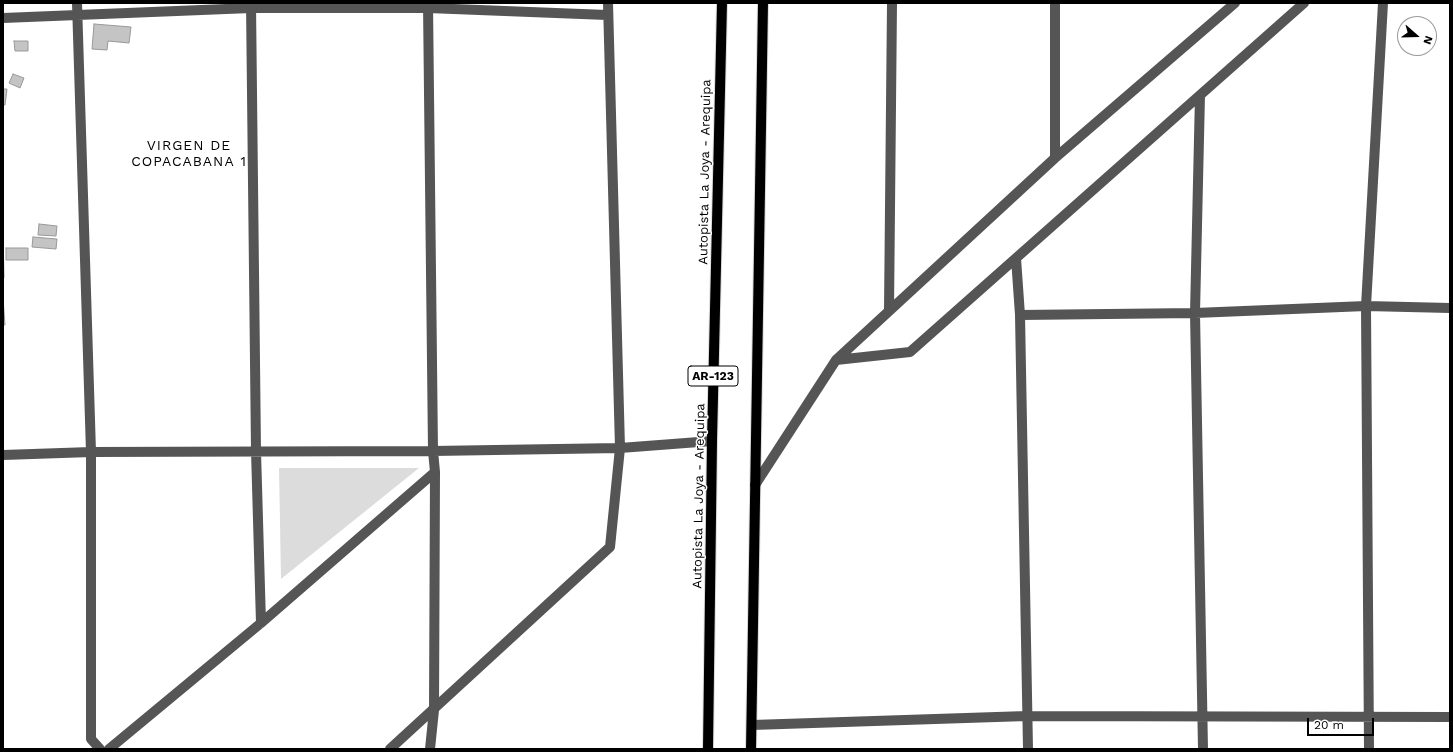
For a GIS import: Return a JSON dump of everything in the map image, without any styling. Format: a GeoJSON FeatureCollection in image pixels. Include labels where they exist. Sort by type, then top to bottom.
{"type":"FeatureCollection","features":[{"type":"Feature","properties":{"kind":"main road","name":"Autopista La Joya - Arequipa"},"geometry":{"type":"LineString","coordinates":[[708,749],[712,441],[722,3]]}},
{"type":"Feature","properties":{"kind":"main road","name":"AR-123"},"geometry":{"type":"LineString","coordinates":[[751,749],[754,485],[763,3]]}},
{"type":"Feature","properties":{"kind":"street"},"geometry":{"type":"LineString","coordinates":[[77,3],[91,452],[91,739],[100,749]]}},
{"type":"Feature","properties":{"kind":"street"},"geometry":{"type":"LineString","coordinates":[[390,749],[610,546],[620,448],[607,15],[608,3]]}},
{"type":"Feature","properties":{"kind":"street"},"geometry":{"type":"LineString","coordinates":[[889,310],[892,3]]}},
{"type":"Feature","properties":{"kind":"street"},"geometry":{"type":"LineString","coordinates":[[1054,158],[1055,3]]}},
{"type":"Feature","properties":{"kind":"street"},"geometry":{"type":"LineString","coordinates":[[754,485],[836,360],[1054,158],[1235,3]]}},
{"type":"Feature","properties":{"kind":"street"},"geometry":{"type":"LineString","coordinates":[[836,360],[910,352],[1304,3]]}},
{"type":"Feature","properties":{"kind":"street"},"geometry":{"type":"LineString","coordinates":[[1369,749],[1366,306],[1383,3]]}},
{"type":"Feature","properties":{"kind":"street"},"geometry":{"type":"LineString","coordinates":[[251,6],[256,451],[260,623]]}},
{"type":"Feature","properties":{"kind":"street"},"geometry":{"type":"LineString","coordinates":[[3,18],[251,6],[428,6],[607,15]]}},
{"type":"Feature","properties":{"kind":"street"},"geometry":{"type":"LineString","coordinates":[[428,6],[433,451],[435,472],[434,710],[430,749]]}},
{"type":"Feature","properties":{"kind":"street"},"geometry":{"type":"LineString","coordinates":[[1200,95],[1195,313],[1203,749]]}},
{"type":"Feature","properties":{"kind":"street"},"geometry":{"type":"LineString","coordinates":[[1016,258],[1020,315],[1028,749]]}},
{"type":"Feature","properties":{"kind":"street"},"geometry":{"type":"LineString","coordinates":[[1020,315],[1195,313],[1366,306],[1450,308]]}},
{"type":"Feature","properties":{"kind":"street"},"geometry":{"type":"LineString","coordinates":[[3,455],[91,452],[433,451],[620,448],[712,441]]}},
{"type":"Feature","properties":{"kind":"street"},"geometry":{"type":"LineString","coordinates":[[109,749],[260,623],[435,472]]}},
{"type":"Feature","properties":{"kind":"street"},"geometry":{"type":"LineString","coordinates":[[752,725],[1027,716],[1202,718],[1368,716],[1450,717]]}},
{"type":"Feature","properties":{"kind":"shaded area"},"geometry":{"type":"Polygon","coordinates":[[[279,468],[419,468],[281,579],[279,468]]]}},
{"type":"Feature","properties":{"kind":"building"},"geometry":{"type":"Polygon","coordinates":[[[94,24],[131,27],[129,43],[108,41],[107,50],[92,49],[94,24]]]}},
{"type":"Feature","properties":{"kind":"building"},"geometry":{"type":"Polygon","coordinates":[[[14,41],[28,41],[28,51],[15,51],[14,41]]]}},
{"type":"Feature","properties":{"kind":"building"},"geometry":{"type":"Polygon","coordinates":[[[13,74],[24,78],[20,88],[9,83],[13,74]]]}},
{"type":"Feature","properties":{"kind":"building"},"geometry":{"type":"Polygon","coordinates":[[[3,89],[7,89],[5,105],[3,105],[3,89]]]}},
{"type":"Feature","properties":{"kind":"building"},"geometry":{"type":"Polygon","coordinates":[[[39,224],[57,226],[56,236],[38,235],[39,224]]]}},
{"type":"Feature","properties":{"kind":"building"},"geometry":{"type":"Polygon","coordinates":[[[3,231],[4,278],[3,278],[3,231]]]}},
{"type":"Feature","properties":{"kind":"building"},"geometry":{"type":"Polygon","coordinates":[[[33,237],[57,239],[56,249],[32,247],[33,237]]]}},
{"type":"Feature","properties":{"kind":"building"},"geometry":{"type":"Polygon","coordinates":[[[6,248],[28,248],[28,260],[6,260],[6,248]]]}},
{"type":"Feature","properties":{"kind":"building"},"geometry":{"type":"Polygon","coordinates":[[[3,298],[5,325],[3,325],[3,298]]]}},
{"type":"Feature","properties":{"kind":"district","name":"VIRGEN DE COPACABANA 1"},"geometry":{"type":"Point","coordinates":[189,154]}}]}
